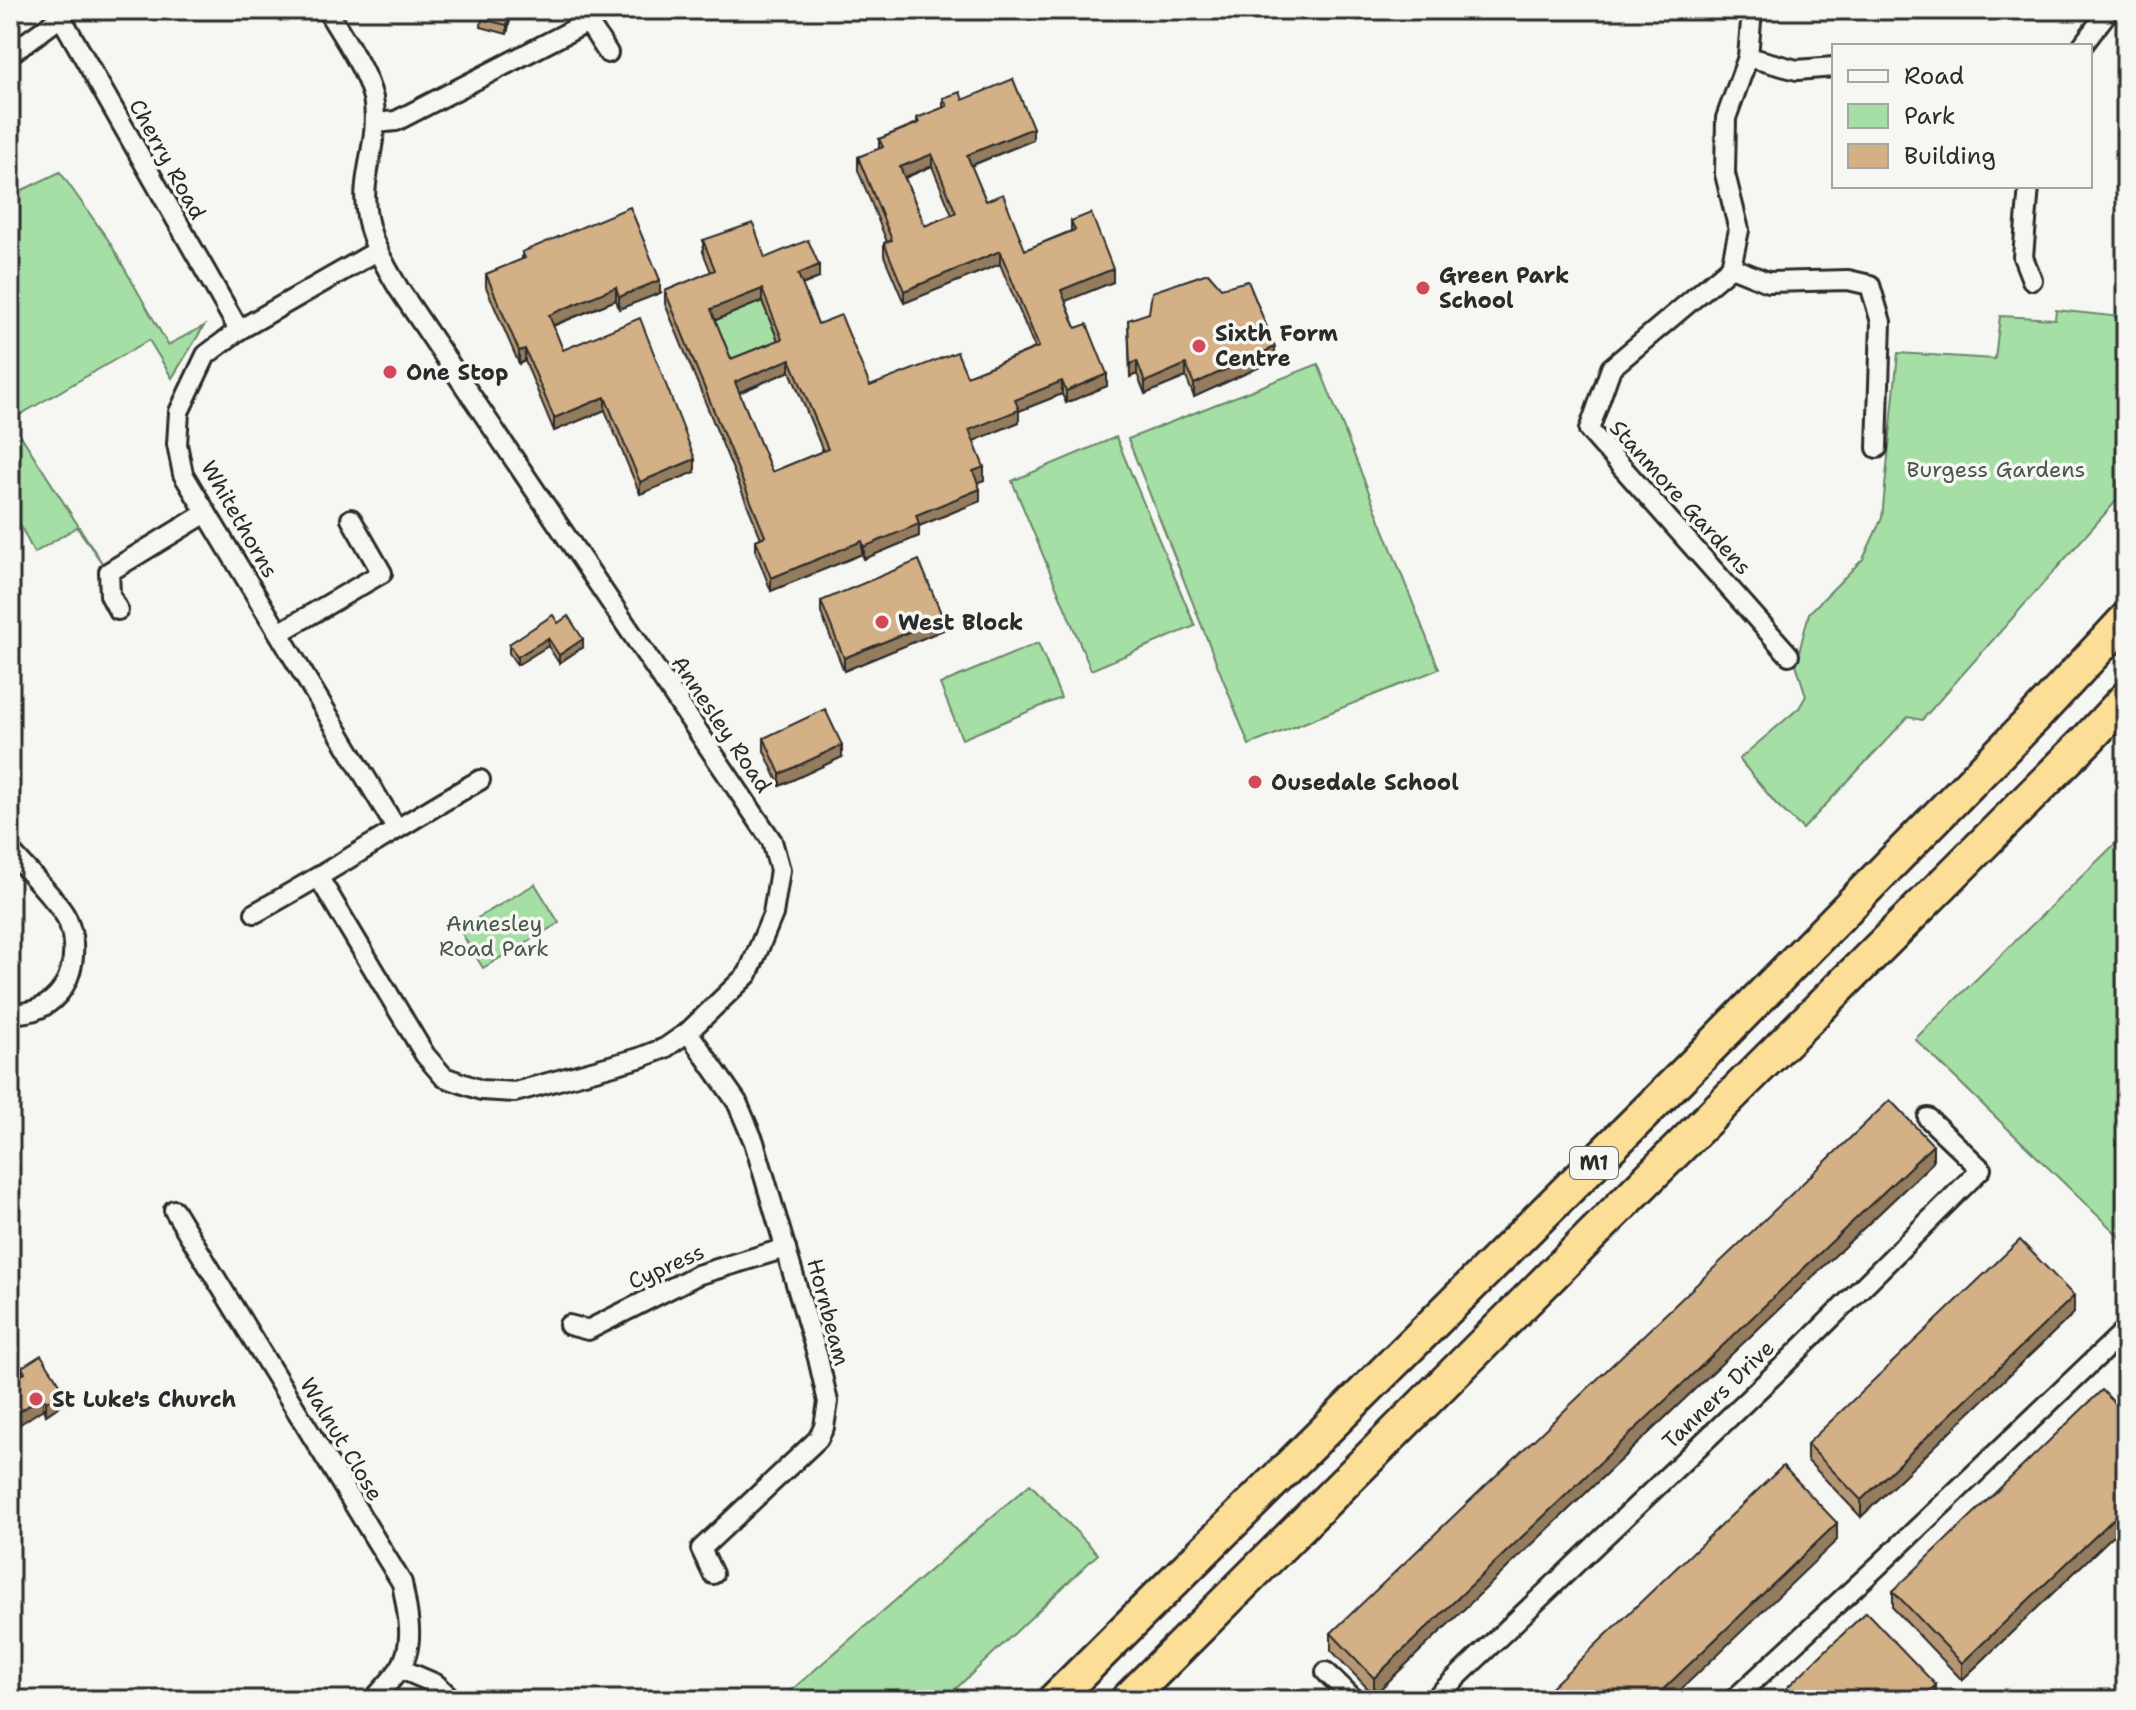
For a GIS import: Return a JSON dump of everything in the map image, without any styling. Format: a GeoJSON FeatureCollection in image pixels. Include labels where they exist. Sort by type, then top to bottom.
{"type":"FeatureCollection","features":[{"type":"Feature","properties":{"kind":"highway","name":"M1"},"geometry":{"type":"LineString","coordinates":[[1054,1700],[1690,1068],[2023,730],[2126,619]]}},
{"type":"Feature","properties":{"kind":"highway","name":"M1"},"geometry":{"type":"LineString","coordinates":[[1127,1700],[2077,751],[2126,698]]}},
{"type":"Feature","properties":{"kind":"street","name":"Annesley Road"},"geometry":{"type":"LineString","coordinates":[[319,878],[425,1055],[444,1077],[481,1090],[515,1092],[639,1058],[665,1048],[688,1032],[748,974],[773,914],[780,870],[772,841],[399,289],[377,251],[366,220],[365,187],[376,123],[373,98],[362,69],[327,10]]}},
{"type":"Feature","properties":{"kind":"street"},"geometry":{"type":"LineString","coordinates":[[1752,10],[1748,57],[1726,118],[1725,174],[1739,230],[1731,267],[1768,282],[1848,280],[1870,285],[1881,322],[1877,448]]}},
{"type":"Feature","properties":{"kind":"street"},"geometry":{"type":"LineString","coordinates":[[2084,44],[2109,10]]}},
{"type":"Feature","properties":{"kind":"street"},"geometry":{"type":"LineString","coordinates":[[10,54],[59,13]]}},
{"type":"Feature","properties":{"kind":"street","name":"Cherry Road"},"geometry":{"type":"LineString","coordinates":[[59,13],[239,330]]}},
{"type":"Feature","properties":{"kind":"street"},"geometry":{"type":"LineString","coordinates":[[376,123],[396,121],[590,14],[608,53]]}},
{"type":"Feature","properties":{"kind":"street"},"geometry":{"type":"LineString","coordinates":[[1748,57],[1797,70],[1832,67]]}},
{"type":"Feature","properties":{"kind":"street"},"geometry":{"type":"LineString","coordinates":[[2029,188],[2023,257],[2032,280]]}},
{"type":"Feature","properties":{"kind":"street","name":"Whitethorns"},"geometry":{"type":"LineString","coordinates":[[377,251],[239,330],[206,355],[179,412],[177,444],[183,474],[396,828]]}},
{"type":"Feature","properties":{"kind":"street","name":"Stanmore Gardens"},"geometry":{"type":"LineString","coordinates":[[1731,267],[1611,368],[1589,430],[1789,655]]}},
{"type":"Feature","properties":{"kind":"street"},"geometry":{"type":"LineString","coordinates":[[118,610],[110,595],[109,572],[206,513]]}},
{"type":"Feature","properties":{"kind":"street"},"geometry":{"type":"LineString","coordinates":[[279,633],[382,573],[351,519]]}},
{"type":"Feature","properties":{"kind":"street"},"geometry":{"type":"LineString","coordinates":[[255,913],[319,878],[396,828],[480,780]]}},
{"type":"Feature","properties":{"kind":"street"},"geometry":{"type":"LineString","coordinates":[[10,851],[66,917],[74,943],[73,969],[50,1001],[36,1010],[10,1014]]}},
{"type":"Feature","properties":{"kind":"street","name":"Hornbeam"},"geometry":{"type":"LineString","coordinates":[[688,1032],[737,1102],[754,1142],[818,1358],[828,1402],[824,1427],[818,1439],[701,1549],[713,1574]]}},
{"type":"Feature","properties":{"kind":"street","name":"Tanners Drive"},"geometry":{"type":"LineString","coordinates":[[1433,1700],[1781,1368],[1981,1169],[1928,1118]]}},
{"type":"Feature","properties":{"kind":"street","name":"Walnut Close"},"geometry":{"type":"LineString","coordinates":[[174,1210],[402,1583],[409,1620],[408,1645],[401,1669]]}},
{"type":"Feature","properties":{"kind":"street","name":"Cypress"},"geometry":{"type":"LineString","coordinates":[[569,1325],[588,1330],[697,1275],[786,1248]]}},
{"type":"Feature","properties":{"kind":"street"},"geometry":{"type":"LineString","coordinates":[[1733,1700],[2125,1333]]}},
{"type":"Feature","properties":{"kind":"street"},"geometry":{"type":"LineString","coordinates":[[373,1700],[401,1669],[436,1684],[453,1700]]}},
{"type":"Feature","properties":{"kind":"street"},"geometry":{"type":"LineString","coordinates":[[1326,1672],[1355,1700]]}},
{"type":"Feature","properties":{"kind":"green space"},"geometry":{"type":"Polygon","coordinates":[[[60,172],[109,241],[168,345],[204,326],[172,378],[149,340],[11,420],[104,566],[77,527],[34,553],[10,504],[10,196],[60,172]]]}},
{"type":"Feature","properties":{"kind":"green space","name":"Burgess Gardens"},"geometry":{"type":"Polygon","coordinates":[[[2126,281],[2126,490],[1922,720],[1908,717],[1803,829],[1776,804],[1739,759],[1799,708],[1806,696],[1796,664],[1809,613],[1863,559],[1882,518],[1898,353],[1995,359],[2000,316],[2055,319],[2056,310],[2121,317],[2126,281]]]}},
{"type":"Feature","properties":{"kind":"green space"},"geometry":{"type":"Polygon","coordinates":[[[762,301],[782,351],[731,372],[711,322],[762,301]]]}},
{"type":"Feature","properties":{"kind":"green space"},"geometry":{"type":"Polygon","coordinates":[[[1318,364],[1439,669],[1249,745],[1128,439],[1318,364]]]}},
{"type":"Feature","properties":{"kind":"green space"},"geometry":{"type":"Polygon","coordinates":[[[1116,437],[1195,626],[1091,670],[1012,481],[1116,437]]]}},
{"type":"Feature","properties":{"kind":"green space"},"geometry":{"type":"Polygon","coordinates":[[[1038,643],[1061,698],[962,739],[940,684],[1038,643]]]}},
{"type":"Feature","properties":{"kind":"green space"},"geometry":{"type":"Polygon","coordinates":[[[2126,833],[2126,1243],[1915,1039],[2126,833]]]}},
{"type":"Feature","properties":{"kind":"green space","name":"Annesley Road Park"},"geometry":{"type":"Polygon","coordinates":[[[535,884],[559,923],[483,968],[459,929],[535,884]]]}},
{"type":"Feature","properties":{"kind":"green space"},"geometry":{"type":"Polygon","coordinates":[[[1030,1484],[1098,1554],[944,1700],[780,1700],[1030,1484]]]}},
{"type":"Feature","properties":{"kind":"building"},"geometry":{"type":"Polygon","coordinates":[[[483,10],[510,10],[507,25],[481,19],[483,10]]]}},
{"type":"Feature","properties":{"kind":"building"},"geometry":{"type":"Polygon","coordinates":[[[1013,79],[1033,128],[967,155],[986,201],[1003,194],[1025,250],[1075,230],[1071,221],[1091,213],[1113,269],[1061,290],[1076,328],[1087,324],[1107,374],[1066,391],[1062,381],[1015,400],[1019,410],[969,430],[984,467],[973,471],[980,489],[916,515],[919,524],[864,547],[862,541],[771,578],[756,540],[765,536],[665,291],[715,270],[703,240],[753,223],[765,258],[808,240],[819,265],[798,274],[818,324],[841,315],[870,386],[957,352],[967,376],[1039,347],[1000,251],[904,291],[884,243],[892,240],[858,157],[883,147],[879,139],[919,123],[917,118],[947,106],[943,98],[960,92],[963,100],[1013,79]],[[932,154],[900,167],[925,226],[956,213],[932,154]],[[762,289],[711,309],[731,359],[782,339],[762,289]],[[790,359],[735,382],[772,472],[828,449],[790,359]]]}},
{"type":"Feature","properties":{"kind":"building"},"geometry":{"type":"Polygon","coordinates":[[[630,207],[660,280],[619,297],[616,287],[549,315],[563,350],[640,318],[695,459],[640,482],[605,397],[554,418],[525,349],[519,351],[486,274],[525,258],[522,252],[630,207]]]}},
{"type":"Feature","properties":{"kind":"building","name":"Sixth Form Centre"},"geometry":{"type":"Polygon","coordinates":[[[1208,273],[1221,288],[1248,281],[1275,347],[1194,384],[1186,364],[1145,382],[1137,361],[1130,364],[1128,320],[1149,313],[1152,292],[1208,273]]]}},
{"type":"Feature","properties":{"kind":"building","name":"West Block"},"geometry":{"type":"Polygon","coordinates":[[[919,560],[943,618],[844,658],[821,601],[919,560]]]}},
{"type":"Feature","properties":{"kind":"building"},"geometry":{"type":"Polygon","coordinates":[[[553,615],[558,623],[568,616],[583,639],[559,655],[548,638],[517,657],[509,644],[553,615]]]}},
{"type":"Feature","properties":{"kind":"building"},"geometry":{"type":"Polygon","coordinates":[[[825,709],[842,745],[780,774],[764,738],[825,709]]]}},
{"type":"Feature","properties":{"kind":"building"},"geometry":{"type":"Polygon","coordinates":[[[1890,1100],[1933,1145],[1374,1678],[1331,1633],[1890,1100]]]}},
{"type":"Feature","properties":{"kind":"building"},"geometry":{"type":"Polygon","coordinates":[[[2020,1240],[2074,1296],[1861,1500],[1807,1444],[2020,1240]]]}},
{"type":"Feature","properties":{"kind":"building","name":"St Luke's Church"},"geometry":{"type":"Polygon","coordinates":[[[41,1355],[64,1390],[46,1402],[43,1396],[10,1418],[10,1382],[25,1373],[22,1367],[41,1355]]]}},
{"type":"Feature","properties":{"kind":"building"},"geometry":{"type":"Polygon","coordinates":[[[2102,1390],[2126,1415],[2126,1507],[1962,1663],[1893,1591],[2102,1390]]]}},
{"type":"Feature","properties":{"kind":"building"},"geometry":{"type":"Polygon","coordinates":[[[1783,1466],[1837,1523],[1652,1700],[1538,1700],[1783,1466]]]}},
{"type":"Feature","properties":{"kind":"building"},"geometry":{"type":"Polygon","coordinates":[[[1866,1612],[1936,1685],[1920,1700],[1774,1700],[1866,1612]]]}},
{"type":"Feature","properties":{"kind":"place","name":"Green Park School"},"geometry":{"type":"Point","coordinates":[1423,288]}},
{"type":"Feature","properties":{"kind":"place","name":"Sixth Form Centre"},"geometry":{"type":"Point","coordinates":[1199,346]}},
{"type":"Feature","properties":{"kind":"place","name":"One Stop"},"geometry":{"type":"Point","coordinates":[390,372]}},
{"type":"Feature","properties":{"kind":"place","name":"West Block"},"geometry":{"type":"Point","coordinates":[882,622]}},
{"type":"Feature","properties":{"kind":"place","name":"Ousedale School"},"geometry":{"type":"Point","coordinates":[1255,782]}},
{"type":"Feature","properties":{"kind":"place","name":"St Luke's Church"},"geometry":{"type":"Point","coordinates":[36,1399]}}]}
